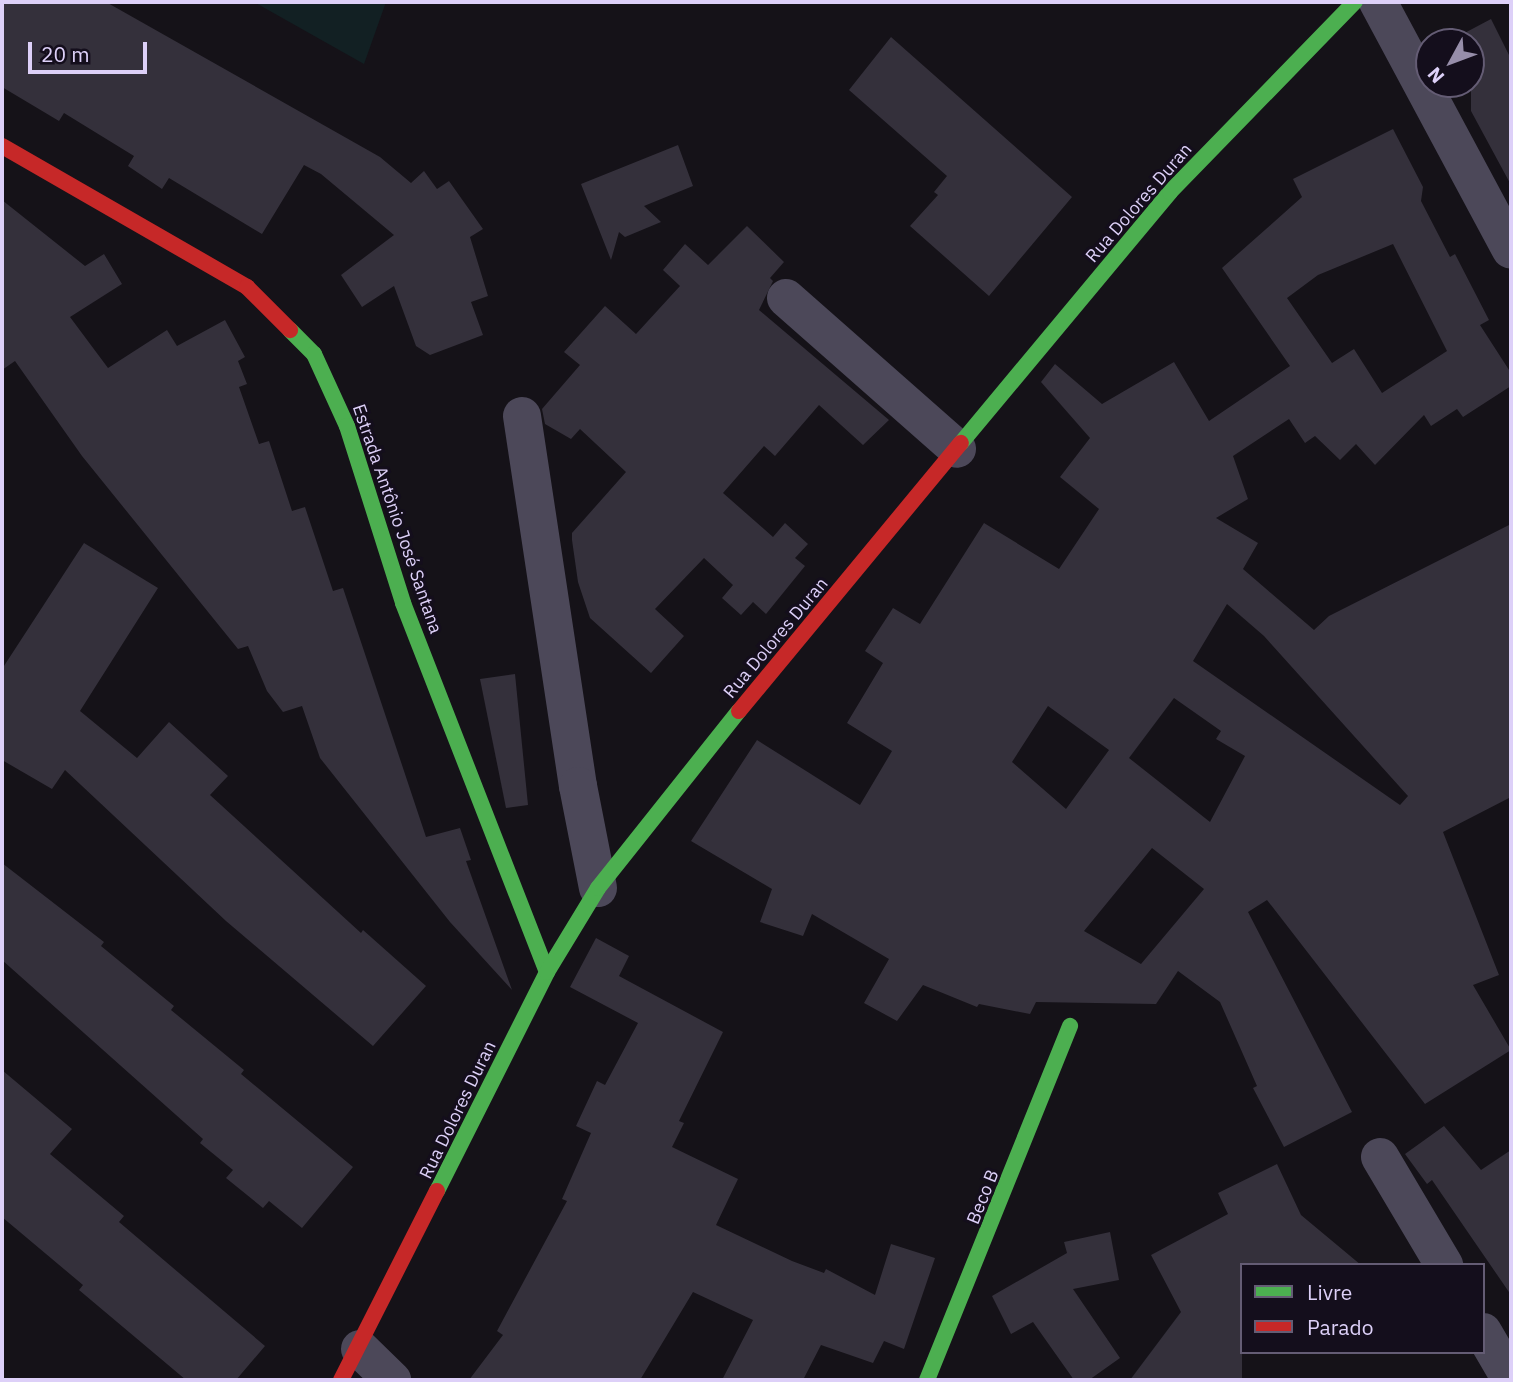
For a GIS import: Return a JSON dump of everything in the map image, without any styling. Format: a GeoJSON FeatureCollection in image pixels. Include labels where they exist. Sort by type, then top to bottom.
{"type":"FeatureCollection","features":[{"type":"Feature","properties":{"kind":"street","name":"Rua Dolores Duran"},"geometry":{"type":"LineString","coordinates":[[350,1365],[547,972],[598,888],[1170,191],[1355,2]]}},
{"type":"Feature","properties":{"kind":"street"},"geometry":{"type":"LineString","coordinates":[[1378,2],[1511,250]]}},
{"type":"Feature","properties":{"kind":"street","name":"Estrada Antônio José Santana"},"geometry":{"type":"LineString","coordinates":[[2,146],[247,287],[314,354],[347,426],[403,603],[547,972]]}},
{"type":"Feature","properties":{"kind":"street"},"geometry":{"type":"LineString","coordinates":[[786,298],[957,449]]}},
{"type":"Feature","properties":{"kind":"street"},"geometry":{"type":"LineString","coordinates":[[522,416],[578,786],[598,888]]}},
{"type":"Feature","properties":{"kind":"street","name":"Beco B"},"geometry":{"type":"LineString","coordinates":[[927,1380],[995,1223],[1070,1026]]}},
{"type":"Feature","properties":{"kind":"street"},"geometry":{"type":"LineString","coordinates":[[1380,1157],[1443,1263]]}},
{"type":"Feature","properties":{"kind":"street"},"geometry":{"type":"LineString","coordinates":[[1485,1335],[1511,1380]]}},
{"type":"Feature","properties":{"kind":"street"},"geometry":{"type":"LineString","coordinates":[[350,1365],[392,1380]]}},
{"type":"Feature","properties":{"kind":"shaded area"},"geometry":{"type":"Polygon","coordinates":[[[254,2],[386,2],[364,64],[254,2]]]}},
{"type":"Feature","properties":{"kind":"building"},"geometry":{"type":"Polygon","coordinates":[[[2,2],[106,2],[380,157],[411,183],[424,171],[437,189],[449,181],[483,229],[470,237],[488,296],[471,302],[483,335],[430,355],[416,346],[394,286],[362,307],[341,275],[394,235],[321,174],[304,165],[262,234],[169,178],[162,189],[128,166],[134,156],[64,113],[59,121],[2,87],[2,2]]]}},
{"type":"Feature","properties":{"kind":"building"},"geometry":{"type":"Polygon","coordinates":[[[1491,19],[1511,59],[1511,185],[1471,111],[1471,98],[1485,98],[1485,28],[1474,28],[1491,19]]]}},
{"type":"Feature","properties":{"kind":"building"},"geometry":{"type":"Polygon","coordinates":[[[891,37],[1072,197],[989,296],[910,226],[938,195],[934,192],[947,176],[849,90],[891,37]]]}},
{"type":"Feature","properties":{"kind":"building"},"geometry":{"type":"Polygon","coordinates":[[[1393,129],[1423,187],[1421,201],[1450,257],[1455,254],[1489,320],[1480,325],[1511,373],[1511,386],[1463,417],[1457,409],[1431,426],[1424,415],[1375,465],[1356,444],[1340,460],[1315,436],[1305,443],[1289,419],[1233,456],[1248,499],[1216,518],[1258,543],[1243,569],[1314,630],[1329,616],[1511,524],[1511,797],[1443,832],[1499,975],[1473,985],[1511,1050],[1425,1104],[1267,900],[1248,912],[1352,1112],[1284,1147],[1253,1088],[1257,1086],[1220,1002],[1178,971],[1156,1004],[1036,1002],[1030,1014],[979,1004],[977,1007],[923,985],[897,1021],[864,1003],[889,959],[812,914],[803,936],[760,922],[772,889],[691,841],[757,740],[860,805],[892,751],[847,723],[883,663],[865,651],[893,608],[920,624],[984,523],[1059,569],[1099,509],[1060,477],[1090,438],[1041,382],[1055,364],[1102,404],[1174,362],[1209,421],[1290,366],[1222,268],[1302,197],[1293,179],[1393,129]],[[1393,244],[1318,275],[1287,298],[1332,363],[1354,349],[1382,393],[1447,351],[1393,244]],[[1227,604],[1193,661],[1400,805],[1408,796],[1264,636],[1227,604]],[[1174,698],[1129,758],[1210,822],[1245,756],[1216,739],[1221,731],[1174,698]],[[1048,706],[1012,762],[1066,809],[1109,750],[1048,706]],[[1152,848],[1084,931],[1141,964],[1204,889],[1152,848]]]}},
{"type":"Feature","properties":{"kind":"building"},"geometry":{"type":"Polygon","coordinates":[[[678,145],[693,186],[644,206],[661,222],[625,237],[619,232],[611,260],[581,184],[678,145]]]}},
{"type":"Feature","properties":{"kind":"building"},"geometry":{"type":"Polygon","coordinates":[[[2,200],[85,266],[104,254],[122,284],[70,317],[108,368],[167,330],[177,346],[225,320],[245,357],[238,361],[247,384],[239,387],[259,444],[269,441],[292,511],[305,507],[333,591],[343,588],[426,837],[460,828],[471,860],[466,861],[512,990],[450,922],[320,758],[302,706],[283,712],[267,691],[248,646],[238,649],[82,456],[15,361],[2,370],[2,200]]]}},
{"type":"Feature","properties":{"kind":"building"},"geometry":{"type":"Polygon","coordinates":[[[747,226],[784,262],[770,278],[773,281],[759,310],[889,420],[863,445],[819,405],[775,456],[764,446],[723,493],[773,537],[785,523],[808,544],[795,558],[805,566],[766,614],[753,602],[741,615],[722,598],[733,585],[704,558],[655,609],[684,636],[651,673],[590,618],[578,582],[572,540],[572,533],[626,472],[580,429],[571,439],[545,424],[542,409],[580,365],[564,352],[605,306],[636,334],[680,286],[663,270],[685,244],[708,265],[747,226]]]}},
{"type":"Feature","properties":{"kind":"building"},"geometry":{"type":"Polygon","coordinates":[[[84,543],[158,588],[80,711],[137,758],[169,722],[228,776],[210,795],[361,933],[363,930],[426,986],[373,1046],[226,921],[65,770],[52,789],[2,760],[2,669],[84,543]]]}},
{"type":"Feature","properties":{"kind":"building"},"geometry":{"type":"Polygon","coordinates":[[[515,674],[528,805],[506,808],[480,679],[515,674]]]}},
{"type":"Feature","properties":{"kind":"building"},"geometry":{"type":"Polygon","coordinates":[[[2,863],[104,942],[101,946],[174,1006],[171,1010],[244,1070],[241,1074],[353,1167],[302,1228],[269,1201],[263,1208],[226,1178],[233,1170],[200,1143],[203,1139],[2,960],[2,863]]]}},
{"type":"Feature","properties":{"kind":"building"},"geometry":{"type":"Polygon","coordinates":[[[596,938],[629,956],[619,976],[723,1032],[679,1121],[684,1123],[672,1147],[738,1179],[716,1225],[792,1261],[824,1273],[826,1269],[875,1295],[891,1244],[935,1258],[904,1349],[884,1341],[873,1363],[821,1345],[803,1380],[722,1380],[753,1320],[693,1292],[640,1380],[469,1380],[503,1335],[497,1331],[567,1201],[562,1199],[591,1133],[576,1126],[597,1081],[605,1085],[638,1023],[570,987],[596,938]]]}},
{"type":"Feature","properties":{"kind":"building"},"geometry":{"type":"Polygon","coordinates":[[[2,1070],[72,1129],[50,1154],[124,1216],[119,1222],[265,1346],[236,1380],[186,1380],[79,1290],[83,1285],[2,1217],[2,1070]]]}},
{"type":"Feature","properties":{"kind":"building"},"geometry":{"type":"Polygon","coordinates":[[[1444,1126],[1481,1170],[1511,1150],[1511,1295],[1432,1180],[1427,1184],[1405,1154],[1444,1126]]]}},
{"type":"Feature","properties":{"kind":"building"},"geometry":{"type":"Polygon","coordinates":[[[1277,1164],[1301,1215],[1359,1263],[1240,1263],[1242,1380],[1130,1380],[1181,1312],[1151,1255],[1228,1214],[1218,1193],[1277,1164]]]}},
{"type":"Feature","properties":{"kind":"building"},"geometry":{"type":"Polygon","coordinates":[[[1110,1232],[1119,1280],[1073,1289],[1120,1358],[1089,1380],[1074,1380],[1033,1322],[1011,1334],[992,1296],[1067,1253],[1064,1242],[1110,1232]]]}},
{"type":"Feature","properties":{"kind":"traffic: fast"},"geometry":{"type":"LineString","coordinates":[[961,443],[1170,192],[1355,2]]}},
{"type":"Feature","properties":{"kind":"traffic: fast"},"geometry":{"type":"LineString","coordinates":[[290,330],[314,354],[347,426],[403,603],[547,972]]}},
{"type":"Feature","properties":{"kind":"traffic: fast"},"geometry":{"type":"LineString","coordinates":[[437,1191],[547,972],[598,888],[739,711]]}},
{"type":"Feature","properties":{"kind":"traffic: fast"},"geometry":{"type":"LineString","coordinates":[[927,1380],[1070,1026]]}},
{"type":"Feature","properties":{"kind":"traffic: jam"},"geometry":{"type":"LineString","coordinates":[[2,146],[247,287],[290,330]]}},
{"type":"Feature","properties":{"kind":"traffic: jam"},"geometry":{"type":"LineString","coordinates":[[739,711],[961,443]]}},
{"type":"Feature","properties":{"kind":"traffic: jam"},"geometry":{"type":"LineString","coordinates":[[341,1380],[437,1191]]}}]}
